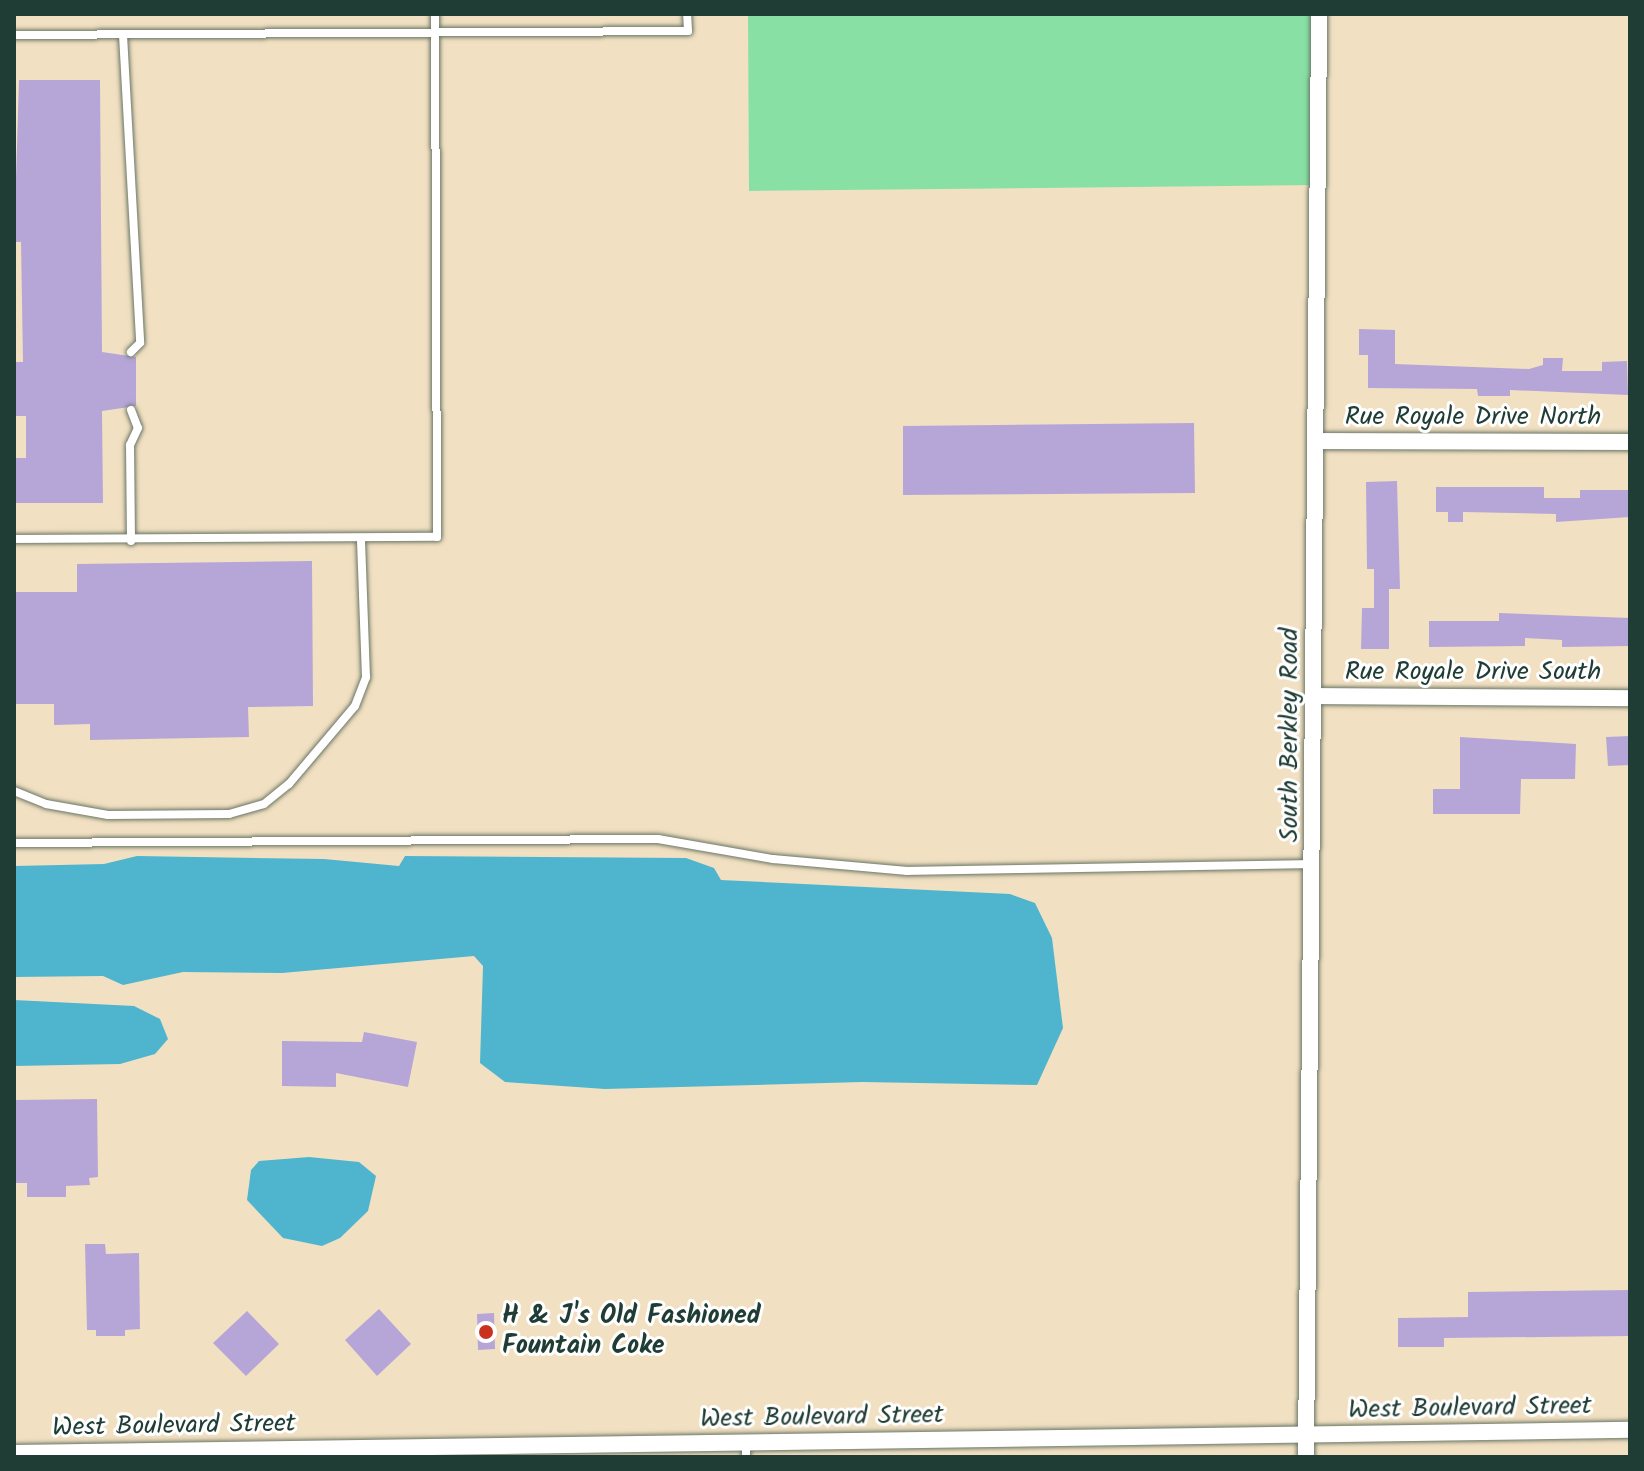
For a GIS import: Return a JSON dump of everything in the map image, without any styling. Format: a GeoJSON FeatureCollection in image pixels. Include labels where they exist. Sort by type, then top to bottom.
{"type":"FeatureCollection","features":[{"type":"Feature","properties":{"kind":"street","name":"South Berkley Road"},"geometry":{"type":"LineString","coordinates":[[1306,1457],[1315,864],[1319,14]]}},
{"type":"Feature","properties":{"kind":"street","name":"Rue Royale Drive North"},"geometry":{"type":"LineString","coordinates":[[1317,441],[1630,442]]}},
{"type":"Feature","properties":{"kind":"street","name":"Rue Royale Drive South"},"geometry":{"type":"LineString","coordinates":[[1316,696],[1630,698]]}},
{"type":"Feature","properties":{"kind":"street","name":"West Boulevard Street"},"geometry":{"type":"LineString","coordinates":[[14,1453],[746,1450],[1630,1430]]}},
{"type":"Feature","properties":{"kind":"lane"},"geometry":{"type":"LineString","coordinates":[[14,539],[131,541],[437,537],[435,14]]}},
{"type":"Feature","properties":{"kind":"lane"},"geometry":{"type":"LineString","coordinates":[[14,35],[688,31],[687,14]]}},
{"type":"Feature","properties":{"kind":"lane"},"geometry":{"type":"LineString","coordinates":[[123,35],[140,343],[131,352]]}},
{"type":"Feature","properties":{"kind":"lane"},"geometry":{"type":"LineString","coordinates":[[131,410],[138,428],[130,445],[131,541]]}},
{"type":"Feature","properties":{"kind":"lane"},"geometry":{"type":"LineString","coordinates":[[14,791],[46,804],[108,815],[229,814],[264,804],[289,784],[355,706],[366,677],[361,538]]}},
{"type":"Feature","properties":{"kind":"lane"},"geometry":{"type":"LineString","coordinates":[[14,843],[658,839],[773,859],[907,871],[1315,864]]}},
{"type":"Feature","properties":{"kind":"green space"},"geometry":{"type":"Polygon","coordinates":[[[748,14],[1319,14],[1319,185],[749,191],[748,14]]]}},
{"type":"Feature","properties":{"kind":"water"},"geometry":{"type":"Polygon","coordinates":[[[137,856],[324,859],[399,866],[405,856],[686,858],[714,868],[721,880],[1010,894],[1035,903],[1052,938],[1063,1028],[1037,1085],[862,1082],[605,1089],[505,1082],[480,1063],[483,966],[474,956],[282,973],[183,972],[123,985],[103,976],[14,977],[14,866],[104,864],[137,856]]]}},
{"type":"Feature","properties":{"kind":"water"},"geometry":{"type":"Polygon","coordinates":[[[14,1000],[134,1006],[160,1019],[168,1039],[155,1054],[120,1064],[14,1066],[14,1000]]]}},
{"type":"Feature","properties":{"kind":"water"},"geometry":{"type":"Polygon","coordinates":[[[309,1157],[359,1162],[376,1176],[368,1211],[340,1238],[322,1246],[283,1238],[247,1200],[251,1170],[259,1161],[309,1157]]]}},
{"type":"Feature","properties":{"kind":"building"},"geometry":{"type":"Polygon","coordinates":[[[19,80],[100,80],[102,352],[136,357],[136,406],[102,411],[103,503],[14,503],[14,458],[26,458],[26,416],[14,416],[14,362],[23,362],[21,242],[14,242],[19,80]]]}},
{"type":"Feature","properties":{"kind":"building"},"geometry":{"type":"Polygon","coordinates":[[[1359,329],[1395,330],[1395,364],[1529,369],[1543,365],[1543,358],[1563,358],[1562,371],[1602,371],[1602,362],[1627,361],[1628,395],[1510,390],[1510,396],[1478,396],[1477,389],[1368,388],[1368,355],[1359,355],[1359,329]]]}},
{"type":"Feature","properties":{"kind":"building"},"geometry":{"type":"Polygon","coordinates":[[[1194,423],[1195,493],[903,495],[903,426],[1194,423]]]}},
{"type":"Feature","properties":{"kind":"building"},"geometry":{"type":"Polygon","coordinates":[[[1397,481],[1400,589],[1389,589],[1389,649],[1361,649],[1362,608],[1374,608],[1374,569],[1367,569],[1366,482],[1397,481]]]}},
{"type":"Feature","properties":{"kind":"building"},"geometry":{"type":"Polygon","coordinates":[[[1436,487],[1544,487],[1544,498],[1580,498],[1580,490],[1630,490],[1630,517],[1556,522],[1556,514],[1463,512],[1463,522],[1448,522],[1448,512],[1436,512],[1436,487]]]}},
{"type":"Feature","properties":{"kind":"building"},"geometry":{"type":"Polygon","coordinates":[[[312,561],[313,706],[248,707],[249,737],[90,740],[90,724],[54,725],[54,704],[14,704],[14,592],[77,592],[77,564],[312,561]]]}},
{"type":"Feature","properties":{"kind":"building"},"geometry":{"type":"Polygon","coordinates":[[[1499,613],[1630,618],[1630,646],[1562,647],[1562,640],[1525,638],[1525,646],[1429,647],[1429,621],[1499,621],[1499,613]]]}},
{"type":"Feature","properties":{"kind":"building"},"geometry":{"type":"Polygon","coordinates":[[[1630,736],[1630,765],[1608,766],[1606,737],[1630,736]]]}},
{"type":"Feature","properties":{"kind":"building"},"geometry":{"type":"Polygon","coordinates":[[[1460,737],[1576,744],[1575,779],[1521,779],[1520,814],[1433,814],[1433,789],[1460,789],[1460,737]]]}},
{"type":"Feature","properties":{"kind":"building"},"geometry":{"type":"Polygon","coordinates":[[[364,1032],[417,1042],[408,1087],[336,1073],[336,1087],[282,1086],[282,1041],[362,1042],[364,1032]]]}},
{"type":"Feature","properties":{"kind":"building"},"geometry":{"type":"Polygon","coordinates":[[[97,1099],[98,1177],[89,1178],[90,1185],[66,1186],[66,1197],[27,1197],[27,1183],[14,1183],[14,1100],[97,1099]]]}},
{"type":"Feature","properties":{"kind":"building"},"geometry":{"type":"Polygon","coordinates":[[[85,1244],[105,1244],[106,1254],[139,1253],[140,1329],[125,1330],[125,1336],[96,1336],[96,1330],[87,1330],[85,1244]]]}},
{"type":"Feature","properties":{"kind":"building"},"geometry":{"type":"Polygon","coordinates":[[[1630,1290],[1630,1336],[1444,1338],[1444,1347],[1398,1347],[1398,1318],[1468,1317],[1468,1292],[1630,1290]]]}},
{"type":"Feature","properties":{"kind":"building"},"geometry":{"type":"Polygon","coordinates":[[[379,1309],[411,1344],[377,1376],[345,1340],[379,1309]]]}},
{"type":"Feature","properties":{"kind":"building"},"geometry":{"type":"Polygon","coordinates":[[[247,1311],[279,1344],[246,1376],[213,1343],[247,1311]]]}},
{"type":"Feature","properties":{"kind":"building","name":"H & J's Old Fashioned Fountain Coke"},"geometry":{"type":"Polygon","coordinates":[[[494,1313],[495,1349],[478,1350],[477,1314],[494,1313]]]}},
{"type":"Feature","properties":{"kind":"place","name":"H & J's Old Fashioned Fountain Coke"},"geometry":{"type":"Point","coordinates":[486,1332]}}]}
